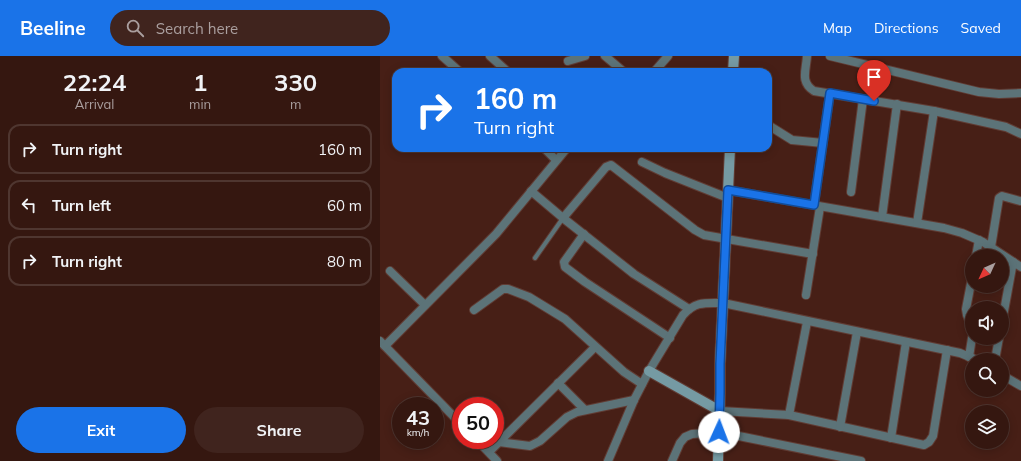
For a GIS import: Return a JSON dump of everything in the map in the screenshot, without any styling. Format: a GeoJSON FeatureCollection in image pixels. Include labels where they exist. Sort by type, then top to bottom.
{"type":"FeatureCollection","features":[{"type":"Feature","properties":{"kind":"main road"},"geometry":{"type":"LineString","coordinates":[[733,68],[734,56]]}},
{"type":"Feature","properties":{"kind":"main road"},"geometry":{"type":"LineString","coordinates":[[718,461],[720,364],[730,152]]}},
{"type":"Feature","properties":{"kind":"main road"},"geometry":{"type":"LineString","coordinates":[[648,371],[720,411]]}},
{"type":"Feature","properties":{"kind":"street"},"geometry":{"type":"LineString","coordinates":[[442,56],[456,68]]}},
{"type":"Feature","properties":{"kind":"street"},"geometry":{"type":"LineString","coordinates":[[490,56],[504,68]]}},
{"type":"Feature","properties":{"kind":"street"},"geometry":{"type":"LineString","coordinates":[[568,61],[585,56]]}},
{"type":"Feature","properties":{"kind":"street"},"geometry":{"type":"LineString","coordinates":[[605,56],[619,68]]}},
{"type":"Feature","properties":{"kind":"street"},"geometry":{"type":"LineString","coordinates":[[658,68],[668,56]]}},
{"type":"Feature","properties":{"kind":"street"},"geometry":{"type":"LineString","coordinates":[[807,56],[805,80],[807,86],[814,91],[934,111],[1006,127],[1021,134]]}},
{"type":"Feature","properties":{"kind":"street"},"geometry":{"type":"LineString","coordinates":[[830,56],[979,92],[1021,94]]}},
{"type":"Feature","properties":{"kind":"street"},"geometry":{"type":"LineString","coordinates":[[806,295],[813,254],[823,143],[830,93]]}},
{"type":"Feature","properties":{"kind":"street"},"geometry":{"type":"LineString","coordinates":[[851,192],[863,99]]}},
{"type":"Feature","properties":{"kind":"street"},"geometry":{"type":"LineString","coordinates":[[882,217],[897,104]]}},
{"type":"Feature","properties":{"kind":"street"},"geometry":{"type":"LineString","coordinates":[[917,223],[934,111]]}},
{"type":"Feature","properties":{"kind":"street"},"geometry":{"type":"LineString","coordinates":[[772,128],[792,140],[823,143]]}},
{"type":"Feature","properties":{"kind":"street"},"geometry":{"type":"LineString","coordinates":[[548,152],[556,160]]}},
{"type":"Feature","properties":{"kind":"street"},"geometry":{"type":"LineString","coordinates":[[452,415],[383,343],[425,305],[496,234],[563,152]]}},
{"type":"Feature","properties":{"kind":"street"},"geometry":{"type":"LineString","coordinates":[[642,162],[665,173],[728,194],[817,206],[950,230],[979,240],[1021,268]]}},
{"type":"Feature","properties":{"kind":"street"},"geometry":{"type":"LineString","coordinates":[[563,218],[606,167],[611,165],[695,230],[704,235],[813,254]]}},
{"type":"Feature","properties":{"kind":"street"},"geometry":{"type":"LineString","coordinates":[[531,191],[634,274],[689,309]]}},
{"type":"Feature","properties":{"kind":"street"},"geometry":{"type":"LineString","coordinates":[[991,248],[999,198],[1002,196],[1020,201]]}},
{"type":"Feature","properties":{"kind":"street"},"geometry":{"type":"LineString","coordinates":[[584,234],[564,262],[565,267],[584,282],[670,338]]}},
{"type":"Feature","properties":{"kind":"street"},"geometry":{"type":"LineString","coordinates":[[977,249],[979,240]]}},
{"type":"Feature","properties":{"kind":"street"},"geometry":{"type":"LineString","coordinates":[[1006,301],[1013,262]]}},
{"type":"Feature","properties":{"kind":"street"},"geometry":{"type":"LineString","coordinates":[[390,271],[425,305]]}},
{"type":"Feature","properties":{"kind":"street"},"geometry":{"type":"LineString","coordinates":[[474,310],[500,290],[508,289],[529,297],[574,326],[595,347],[624,372],[642,384]]}},
{"type":"Feature","properties":{"kind":"street"},"geometry":{"type":"LineString","coordinates":[[608,461],[648,371],[683,315],[689,309],[702,303],[723,303],[947,350],[965,356]]}},
{"type":"Feature","properties":{"kind":"street"},"geometry":{"type":"LineString","coordinates":[[788,415],[808,322]]}},
{"type":"Feature","properties":{"kind":"street"},"geometry":{"type":"LineString","coordinates":[[840,427],[857,332]]}},
{"type":"Feature","properties":{"kind":"street"},"geometry":{"type":"LineString","coordinates":[[891,438],[906,342]]}},
{"type":"Feature","properties":{"kind":"street"},"geometry":{"type":"LineString","coordinates":[[504,437],[595,347]]}},
{"type":"Feature","properties":{"kind":"street"},"geometry":{"type":"LineString","coordinates":[[720,411],[788,415],[924,445],[929,442],[933,436],[947,350]]}},
{"type":"Feature","properties":{"kind":"street"},"geometry":{"type":"LineString","coordinates":[[1009,379],[1021,386]]}},
{"type":"Feature","properties":{"kind":"street"},"geometry":{"type":"LineString","coordinates":[[558,383],[585,410]]}},
{"type":"Feature","properties":{"kind":"street"},"geometry":{"type":"LineString","coordinates":[[504,443],[530,446],[535,444],[567,417],[576,412],[634,400]]}},
{"type":"Feature","properties":{"kind":"street"},"geometry":{"type":"LineString","coordinates":[[672,461],[680,443],[685,437],[692,434],[719,432],[861,461]]}},
{"type":"Feature","properties":{"kind":"street"},"geometry":{"type":"LineString","coordinates":[[486,449],[497,461]]}},
{"type":"Feature","properties":{"kind":"street"},"geometry":{"type":"LineString","coordinates":[[489,452],[492,449]]}},
{"type":"Feature","properties":{"kind":"lane"},"geometry":{"type":"LineString","coordinates":[[535,258],[563,218]]}},
{"type":"Feature","properties":{"kind":"route"},"geometry":{"type":"LineString","coordinates":[[719,432],[720,364],[728,190],[814,205],[830,93],[874,101]]}}]}
